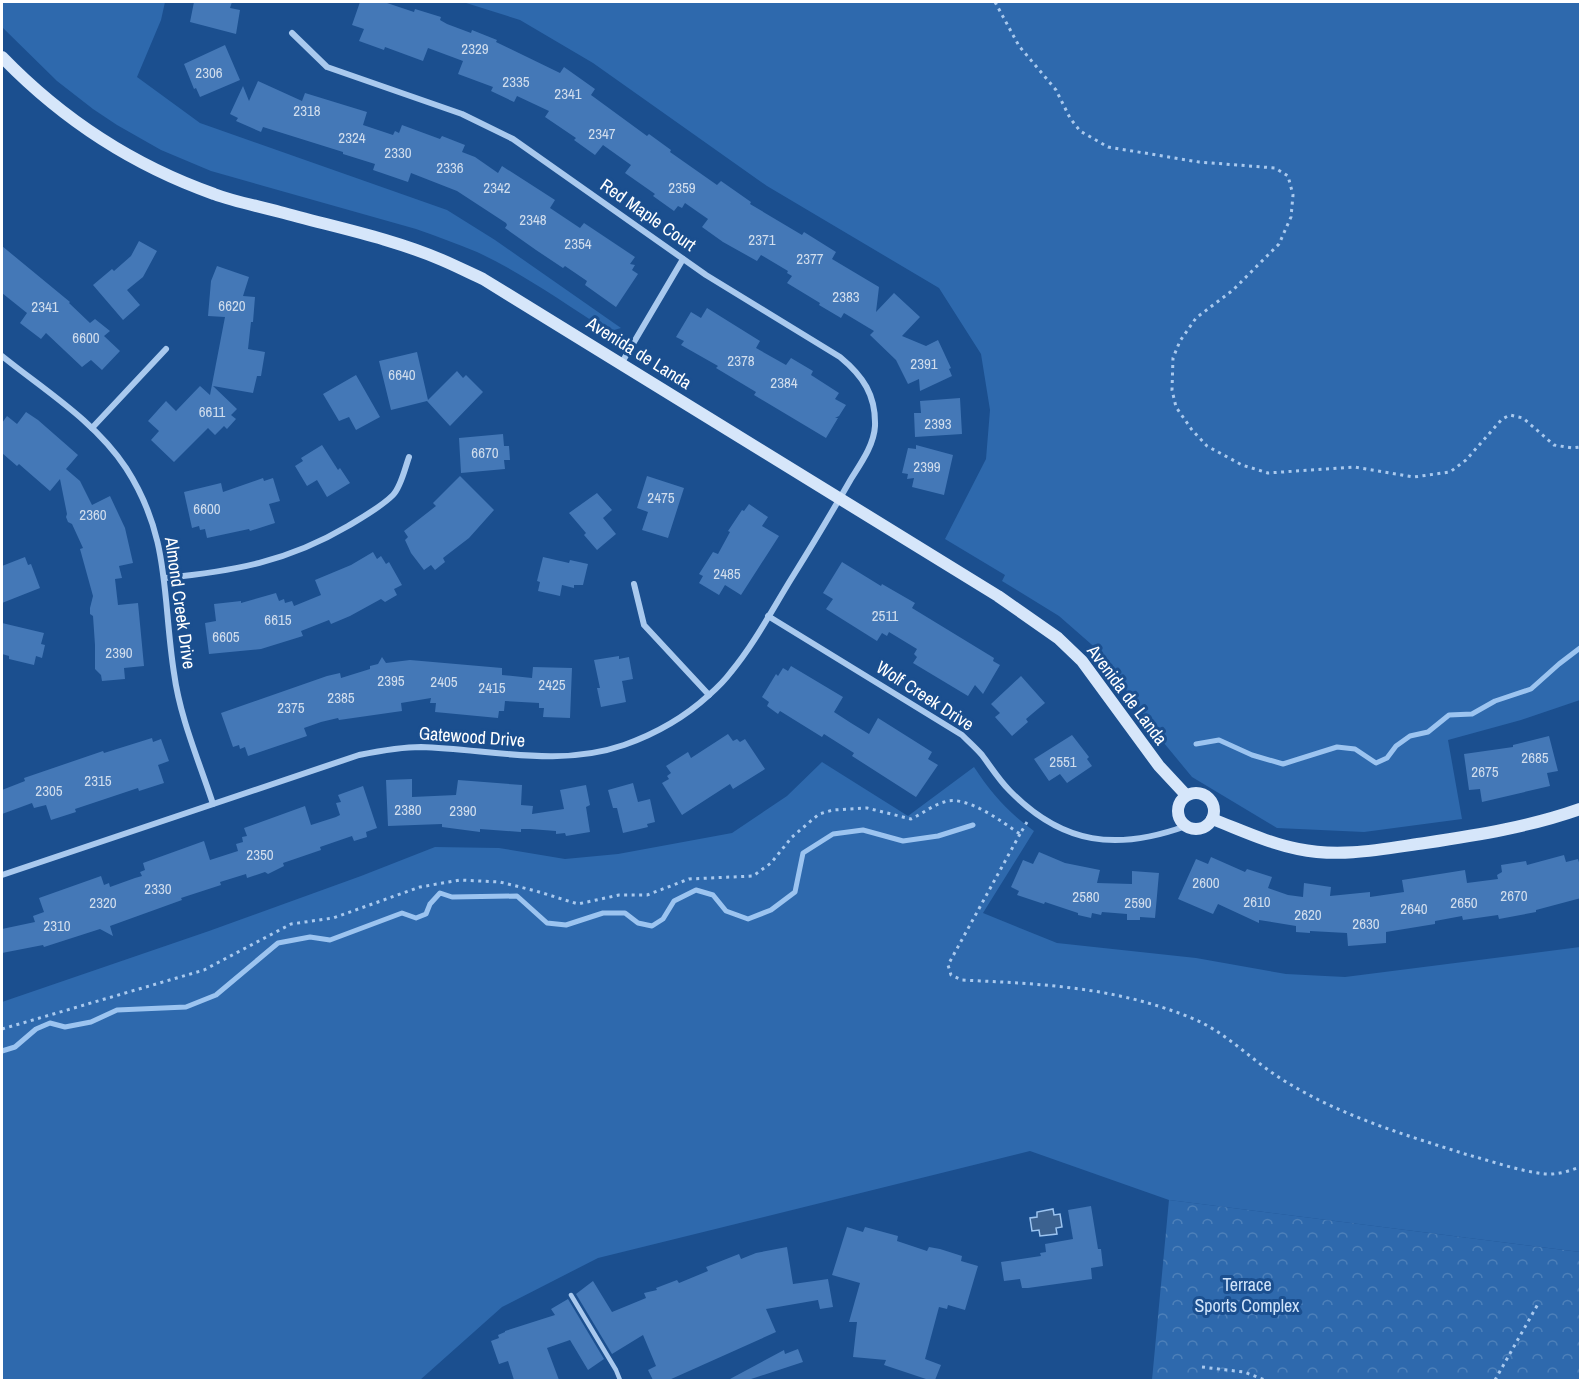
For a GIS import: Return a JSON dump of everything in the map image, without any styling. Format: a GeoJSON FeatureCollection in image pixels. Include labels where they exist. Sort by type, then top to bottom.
{"type":"FeatureCollection","features":[{"type":"Feature","properties":{"kind":"street","name":"Red Maple Court"},"geometry":{"type":"LineString","coordinates":[[292,33],[327,67],[462,114],[513,139],[706,275],[840,357],[855,369],[864,379],[874,405],[875,428],[868,450],[841,499]]}},
{"type":"Feature","properties":{"kind":"street","name":"Avenida de Landa"},"geometry":{"type":"LineString","coordinates":[[2,57],[50,103],[90,132],[128,156],[172,177],[215,195],[402,246],[441,259],[483,279],[998,596],[1058,638],[1082,661],[1158,766],[1186,795]]}},
{"type":"Feature","properties":{"kind":"street"},"geometry":{"type":"LineString","coordinates":[[621,364],[683,259]]}},
{"type":"Feature","properties":{"kind":"street"},"geometry":{"type":"LineString","coordinates":[[92,428],[166,349]]}},
{"type":"Feature","properties":{"kind":"street","name":"Almond Creek Drive"},"geometry":{"type":"LineString","coordinates":[[2,356],[92,428],[124,466],[140,492],[155,530],[165,578],[173,673],[179,700],[213,804]]}},
{"type":"Feature","properties":{"kind":"street"},"geometry":{"type":"LineString","coordinates":[[165,578],[222,572],[257,565],[292,554],[327,538],[363,518],[395,494],[409,457]]}},
{"type":"Feature","properties":{"kind":"street","name":"Gatewood Drive"},"geometry":{"type":"LineString","coordinates":[[2,875],[358,755],[389,749],[420,747],[561,756],[593,753],[623,745],[653,733],[681,717],[709,695],[732,671],[841,499]]}},
{"type":"Feature","properties":{"kind":"street"},"geometry":{"type":"LineString","coordinates":[[634,584],[644,624],[709,695]]}},
{"type":"Feature","properties":{"kind":"street","name":"Wolf Creek Drive"},"geometry":{"type":"LineString","coordinates":[[768,616],[962,735],[981,754],[1007,789],[1050,823],[1082,836],[1122,842],[1147,838],[1186,826]]}},
{"type":"Feature","properties":{"kind":"street"},"geometry":{"type":"LineString","coordinates":[[1198,792],[1209,797],[1214,807],[1212,819],[1204,828],[1192,829],[1182,823],[1178,805],[1186,795],[1198,792]]}},
{"type":"Feature","properties":{"kind":"street"},"geometry":{"type":"LineString","coordinates":[[1212,819],[1269,842],[1300,850],[1332,853],[1361,852],[1504,831],[1548,821],[1581,809]]}},
{"type":"Feature","properties":{"kind":"lane"},"geometry":{"type":"LineString","coordinates":[[571,1295],[620,1380]]}},
{"type":"Feature","properties":{"kind":"path"},"geometry":{"type":"LineString","coordinates":[[995,2],[1019,46],[1056,90],[1080,132],[1108,147],[1199,162],[1275,168],[1288,176],[1293,195],[1291,217],[1279,244],[1233,290],[1196,318],[1180,341],[1173,358],[1171,383],[1176,407],[1192,430],[1208,446],[1242,465],[1268,473],[1355,467],[1414,477],[1450,472],[1466,460],[1502,419],[1510,415],[1523,418],[1554,445],[1581,447]]}},
{"type":"Feature","properties":{"kind":"path"},"geometry":{"type":"LineString","coordinates":[[2,1029],[204,970],[291,924],[333,918],[436,883],[460,880],[500,882],[578,904],[619,895],[647,895],[689,879],[745,878],[753,876],[771,863],[792,837],[819,814],[852,808],[867,808],[911,819],[945,801],[960,800],[986,812],[1020,834]]}},
{"type":"Feature","properties":{"kind":"path"},"geometry":{"type":"LineString","coordinates":[[1027,822],[948,965],[951,975],[962,980],[1067,987],[1127,996],[1197,1021],[1225,1036],[1265,1070],[1291,1086],[1341,1110],[1419,1140],[1545,1174],[1558,1174],[1581,1167]]}},
{"type":"Feature","properties":{"kind":"path"},"geometry":{"type":"LineString","coordinates":[[1495,1380],[1538,1304]]}},
{"type":"Feature","properties":{"kind":"path"},"geometry":{"type":"LineString","coordinates":[[1202,1367],[1244,1372],[1265,1380]]}},
{"type":"Feature","properties":{"kind":"green space"},"geometry":{"type":"Polygon","coordinates":[[[2,2],[165,2],[161,20],[137,77],[200,123],[447,210],[495,240],[621,328],[605,329],[510,269],[454,243],[416,229],[211,171],[161,150],[117,125],[57,81],[2,27],[2,2]]]}},
{"type":"Feature","properties":{"kind":"green space"},"geometry":{"type":"Polygon","coordinates":[[[463,2],[1580,2],[1580,700],[1521,720],[1448,740],[1462,819],[1364,832],[1277,828],[1192,777],[1159,737],[1099,651],[1059,616],[1002,581],[1005,575],[945,539],[986,459],[990,410],[981,354],[939,288],[767,186],[593,63],[520,20],[463,2]]]}},
{"type":"Feature","properties":{"kind":"green space"},"geometry":{"type":"Polygon","coordinates":[[[822,762],[908,816],[974,767],[1001,802],[1034,831],[983,913],[1057,943],[1196,958],[1286,974],[1345,977],[1580,947],[1580,1252],[1169,1200],[1030,1151],[598,1258],[502,1307],[420,1380],[2,1380],[2,1002],[209,931],[435,847],[499,848],[565,859],[618,854],[732,833],[787,796],[822,762]]]}},
{"type":"Feature","properties":{"kind":"green space","name":"Terrace Sports Complex"},"geometry":{"type":"Polygon","coordinates":[[[1169,1200],[1580,1252],[1580,1380],[1152,1380],[1169,1200]]]}},
{"type":"Feature","properties":{"kind":"shaded area"},"geometry":{"type":"Polygon","coordinates":[[[1053,1209],[1054,1215],[1060,1214],[1062,1227],[1056,1228],[1057,1234],[1040,1236],[1039,1230],[1032,1231],[1030,1218],[1037,1217],[1037,1212],[1053,1209]]]}},
{"type":"Feature","properties":{"kind":"building"},"geometry":{"type":"Polygon","coordinates":[[[194,2],[232,2],[230,8],[240,10],[236,34],[190,22],[194,2]]]}},
{"type":"Feature","properties":{"kind":"building"},"geometry":{"type":"Polygon","coordinates":[[[360,2],[384,2],[414,12],[415,9],[441,17],[440,20],[447,24],[471,33],[472,30],[497,40],[496,42],[560,73],[564,67],[595,89],[591,95],[647,136],[649,134],[717,185],[721,181],[751,202],[750,204],[802,235],[804,232],[836,252],[832,259],[879,287],[876,312],[894,293],[920,317],[902,336],[926,346],[938,340],[951,368],[949,369],[952,376],[920,391],[919,379],[908,384],[896,360],[870,335],[874,331],[844,313],[841,318],[819,305],[820,303],[787,283],[792,276],[787,273],[788,271],[761,255],[757,261],[723,242],[702,227],[708,219],[685,203],[682,208],[678,206],[674,211],[625,173],[631,165],[603,145],[595,155],[574,140],[576,138],[545,117],[549,111],[517,96],[514,102],[491,91],[493,87],[458,74],[463,61],[428,48],[423,61],[385,47],[384,50],[359,41],[364,29],[352,25],[360,2]]]}},
{"type":"Feature","properties":{"kind":"building"},"geometry":{"type":"Polygon","coordinates":[[[225,45],[240,80],[200,97],[196,88],[194,89],[184,64],[225,45]]]}},
{"type":"Feature","properties":{"kind":"building"},"geometry":{"type":"Polygon","coordinates":[[[258,81],[302,101],[305,93],[367,112],[363,125],[393,135],[395,131],[399,133],[402,125],[440,139],[442,136],[465,145],[462,152],[475,157],[498,173],[502,166],[555,200],[550,208],[580,228],[584,223],[635,257],[630,264],[635,265],[632,270],[638,274],[616,307],[585,285],[587,281],[536,250],[505,228],[506,223],[457,191],[411,173],[408,182],[373,170],[375,164],[343,154],[343,152],[263,127],[261,132],[236,121],[238,118],[230,114],[243,86],[249,101],[258,81]]]}},
{"type":"Feature","properties":{"kind":"building"},"geometry":{"type":"Polygon","coordinates":[[[139,241],[157,251],[143,277],[127,290],[140,305],[123,320],[93,285],[131,256],[139,241]]]}},
{"type":"Feature","properties":{"kind":"building"},"geometry":{"type":"Polygon","coordinates":[[[2,246],[70,302],[90,323],[95,319],[110,331],[104,336],[120,351],[102,370],[91,360],[82,367],[46,333],[41,339],[20,323],[27,313],[2,293],[2,246]]]}},
{"type":"Feature","properties":{"kind":"building"},"geometry":{"type":"Polygon","coordinates":[[[217,266],[249,277],[243,296],[255,297],[248,349],[265,352],[261,376],[257,376],[253,393],[213,386],[237,409],[231,415],[236,419],[227,429],[224,426],[215,435],[208,428],[174,462],[151,440],[159,431],[148,421],[166,401],[176,411],[200,386],[210,395],[225,317],[208,316],[211,281],[217,266]]]}},
{"type":"Feature","properties":{"kind":"building"},"geometry":{"type":"Polygon","coordinates":[[[707,308],[760,341],[756,348],[786,365],[791,358],[813,371],[811,375],[839,393],[835,399],[846,405],[835,418],[838,418],[826,438],[754,395],[756,392],[716,368],[718,366],[681,345],[684,341],[676,337],[691,312],[701,318],[707,308]]]}},
{"type":"Feature","properties":{"kind":"building"},"geometry":{"type":"Polygon","coordinates":[[[417,352],[428,400],[457,371],[463,378],[466,375],[483,392],[450,426],[427,401],[391,410],[379,361],[417,352]]]}},
{"type":"Feature","properties":{"kind":"building"},"geometry":{"type":"Polygon","coordinates":[[[356,375],[380,417],[356,430],[349,417],[339,421],[323,394],[356,375]]]}},
{"type":"Feature","properties":{"kind":"building"},"geometry":{"type":"Polygon","coordinates":[[[960,398],[962,434],[915,437],[914,413],[921,413],[920,401],[960,398]]]}},
{"type":"Feature","properties":{"kind":"building"},"geometry":{"type":"Polygon","coordinates":[[[26,412],[78,455],[66,469],[80,481],[92,505],[110,496],[125,528],[133,563],[119,566],[122,578],[115,579],[118,605],[138,603],[144,666],[124,668],[125,679],[102,681],[101,675],[95,669],[93,616],[90,614],[93,596],[80,549],[83,548],[72,524],[66,517],[60,479],[50,491],[19,464],[17,466],[2,453],[2,423],[7,416],[17,424],[26,412]]]}},
{"type":"Feature","properties":{"kind":"building"},"geometry":{"type":"Polygon","coordinates":[[[503,434],[504,446],[509,446],[510,460],[504,460],[505,469],[461,473],[459,438],[503,434]]]}},
{"type":"Feature","properties":{"kind":"building"},"geometry":{"type":"Polygon","coordinates":[[[322,445],[338,470],[340,468],[350,483],[327,497],[317,480],[307,486],[295,466],[303,461],[301,458],[322,445]]]}},
{"type":"Feature","properties":{"kind":"building"},"geometry":{"type":"Polygon","coordinates":[[[916,445],[953,455],[944,495],[912,487],[914,478],[907,479],[908,474],[902,473],[908,448],[916,449],[916,445]]]}},
{"type":"Feature","properties":{"kind":"building"},"geometry":{"type":"Polygon","coordinates":[[[460,476],[494,510],[469,538],[443,558],[445,562],[435,570],[431,565],[424,570],[411,553],[405,540],[408,537],[404,531],[436,506],[433,503],[460,476]]]}},
{"type":"Feature","properties":{"kind":"building"},"geometry":{"type":"Polygon","coordinates":[[[647,476],[684,488],[668,538],[642,530],[648,512],[637,508],[647,476]]]}},
{"type":"Feature","properties":{"kind":"building"},"geometry":{"type":"Polygon","coordinates":[[[263,478],[264,481],[273,478],[280,501],[269,504],[275,523],[250,531],[249,529],[207,538],[205,529],[200,530],[199,526],[192,528],[184,492],[221,483],[223,492],[263,478]]]}},
{"type":"Feature","properties":{"kind":"building"},"geometry":{"type":"Polygon","coordinates":[[[597,493],[612,510],[603,518],[616,534],[597,550],[569,513],[597,493]]]}},
{"type":"Feature","properties":{"kind":"building"},"geometry":{"type":"Polygon","coordinates":[[[749,504],[768,517],[762,526],[779,536],[741,595],[725,585],[719,595],[699,583],[703,576],[699,574],[713,552],[718,554],[730,532],[728,531],[742,510],[744,511],[749,504]]]}},
{"type":"Feature","properties":{"kind":"building"},"geometry":{"type":"Polygon","coordinates":[[[373,552],[377,559],[381,556],[386,564],[389,562],[402,585],[394,589],[397,595],[385,602],[381,599],[331,624],[329,620],[301,631],[303,636],[261,649],[209,654],[205,623],[216,621],[214,604],[241,601],[241,603],[276,593],[279,601],[284,599],[285,603],[292,601],[294,606],[321,595],[315,580],[351,565],[373,552]]]}},
{"type":"Feature","properties":{"kind":"building"},"geometry":{"type":"Polygon","coordinates":[[[25,557],[28,565],[31,564],[40,588],[2,603],[2,566],[25,557]]]}},
{"type":"Feature","properties":{"kind":"building"},"geometry":{"type":"Polygon","coordinates":[[[543,557],[569,563],[570,560],[588,564],[583,585],[574,585],[574,588],[562,585],[560,596],[538,591],[540,582],[537,581],[543,557]]]}},
{"type":"Feature","properties":{"kind":"building"},"geometry":{"type":"Polygon","coordinates":[[[842,562],[881,586],[882,584],[915,603],[912,608],[994,658],[993,661],[1000,665],[983,694],[975,685],[968,696],[913,663],[917,657],[914,654],[917,649],[889,632],[887,636],[882,633],[877,641],[826,609],[833,599],[823,593],[842,562]]]}},
{"type":"Feature","properties":{"kind":"building"},"geometry":{"type":"Polygon","coordinates":[[[2,623],[44,633],[41,644],[45,645],[42,658],[36,656],[34,665],[9,659],[9,656],[2,654],[2,623]]]}},
{"type":"Feature","properties":{"kind":"building"},"geometry":{"type":"Polygon","coordinates":[[[619,656],[619,659],[629,657],[633,679],[622,681],[626,702],[601,707],[597,688],[600,688],[594,660],[619,656]]]}},
{"type":"Feature","properties":{"kind":"building"},"geometry":{"type":"Polygon","coordinates":[[[382,657],[386,663],[410,660],[502,668],[502,675],[532,678],[533,667],[572,668],[570,718],[543,717],[544,708],[539,708],[539,703],[505,701],[504,711],[499,711],[498,718],[435,712],[436,703],[430,703],[431,698],[401,703],[402,711],[321,722],[304,728],[307,736],[248,756],[245,747],[240,749],[239,745],[233,747],[221,713],[327,676],[340,673],[341,678],[370,669],[370,666],[378,664],[382,657]]]}},
{"type":"Feature","properties":{"kind":"building"},"geometry":{"type":"Polygon","coordinates":[[[791,666],[843,697],[834,712],[869,734],[878,718],[932,752],[928,759],[938,765],[916,797],[852,756],[854,753],[824,734],[822,737],[780,711],[778,714],[767,706],[769,702],[762,697],[776,674],[778,676],[783,668],[788,671],[791,666]]]}},
{"type":"Feature","properties":{"kind":"building"},"geometry":{"type":"Polygon","coordinates":[[[1021,676],[1045,703],[1026,719],[1028,722],[1012,736],[995,717],[1000,713],[991,704],[1021,676]]]}},
{"type":"Feature","properties":{"kind":"building"},"geometry":{"type":"Polygon","coordinates":[[[728,734],[733,741],[737,739],[740,742],[745,739],[765,769],[733,789],[730,784],[682,815],[662,783],[669,779],[667,776],[671,773],[666,766],[688,752],[691,758],[728,734]]]}},
{"type":"Feature","properties":{"kind":"building"},"geometry":{"type":"Polygon","coordinates":[[[1072,735],[1089,757],[1087,759],[1092,766],[1067,783],[1060,774],[1049,781],[1034,759],[1072,735]]]}},
{"type":"Feature","properties":{"kind":"building"},"geometry":{"type":"Polygon","coordinates":[[[1549,736],[1558,771],[1547,773],[1550,786],[1482,802],[1480,789],[1469,790],[1464,754],[1513,747],[1513,745],[1549,736]]]}},
{"type":"Feature","properties":{"kind":"building"},"geometry":{"type":"Polygon","coordinates":[[[152,738],[153,742],[161,739],[169,761],[158,765],[164,783],[139,791],[138,788],[75,809],[76,812],[51,820],[46,805],[34,808],[32,803],[2,814],[2,790],[25,781],[24,778],[103,751],[104,753],[152,738]]]}},
{"type":"Feature","properties":{"kind":"building"},"geometry":{"type":"Polygon","coordinates":[[[412,779],[412,797],[456,795],[458,780],[522,785],[521,805],[533,806],[532,814],[564,809],[560,790],[586,785],[590,805],[586,807],[590,832],[566,836],[565,833],[556,834],[556,831],[530,829],[521,829],[521,832],[480,829],[480,832],[442,827],[442,824],[388,826],[386,780],[412,779]]]}},
{"type":"Feature","properties":{"kind":"building"},"geometry":{"type":"Polygon","coordinates":[[[633,783],[638,802],[650,799],[655,822],[647,824],[648,827],[623,833],[617,808],[613,808],[608,790],[633,783]]]}},
{"type":"Feature","properties":{"kind":"building"},"geometry":{"type":"Polygon","coordinates":[[[363,786],[377,828],[366,832],[367,837],[354,841],[352,836],[320,847],[321,850],[283,863],[284,866],[268,874],[265,872],[247,878],[246,874],[220,882],[221,885],[110,926],[113,936],[100,929],[44,947],[43,945],[2,953],[2,929],[35,922],[33,916],[44,912],[39,898],[101,876],[104,885],[109,883],[110,887],[142,876],[140,872],[145,870],[143,863],[204,841],[210,860],[238,851],[236,844],[243,842],[242,837],[247,836],[244,828],[305,806],[311,825],[336,817],[340,815],[336,803],[341,802],[338,795],[363,786]]]}},
{"type":"Feature","properties":{"kind":"building"},"geometry":{"type":"Polygon","coordinates":[[[1039,852],[1065,863],[1100,870],[1097,883],[1132,884],[1132,871],[1159,873],[1155,918],[1140,917],[1140,920],[1127,920],[1127,914],[1102,912],[1101,915],[1092,913],[1091,918],[1017,895],[1019,891],[1011,887],[1023,860],[1033,864],[1039,852]]]}},
{"type":"Feature","properties":{"kind":"building"},"geometry":{"type":"Polygon","coordinates":[[[1564,855],[1566,862],[1578,859],[1581,869],[1581,898],[1536,910],[1536,912],[1499,919],[1498,915],[1463,920],[1462,916],[1435,921],[1435,924],[1386,932],[1386,943],[1348,946],[1347,933],[1296,932],[1296,926],[1259,920],[1259,923],[1218,904],[1213,914],[1178,899],[1196,859],[1208,864],[1211,857],[1245,872],[1247,869],[1272,877],[1268,888],[1288,895],[1303,897],[1304,883],[1331,887],[1330,896],[1370,892],[1370,897],[1404,892],[1402,880],[1465,870],[1467,883],[1498,879],[1497,875],[1502,872],[1501,865],[1526,861],[1527,865],[1564,855]]]}},
{"type":"Feature","properties":{"kind":"building"},"geometry":{"type":"Polygon","coordinates":[[[1091,1206],[1103,1266],[1091,1268],[1092,1279],[1028,1288],[1022,1288],[1020,1279],[1004,1281],[1001,1262],[1041,1256],[1040,1253],[1046,1252],[1045,1244],[1073,1239],[1068,1210],[1091,1206]]]}},
{"type":"Feature","properties":{"kind":"building"},"geometry":{"type":"Polygon","coordinates":[[[847,1227],[863,1232],[865,1227],[898,1236],[897,1241],[927,1251],[929,1247],[940,1249],[962,1256],[961,1261],[978,1266],[965,1310],[948,1305],[947,1309],[939,1307],[925,1359],[941,1365],[935,1380],[884,1365],[886,1360],[853,1357],[857,1322],[849,1322],[860,1283],[832,1275],[847,1227]]]}},
{"type":"Feature","properties":{"kind":"building"},"geometry":{"type":"Polygon","coordinates":[[[787,1247],[793,1284],[828,1279],[833,1307],[820,1309],[818,1300],[766,1309],[776,1332],[669,1380],[653,1380],[648,1370],[656,1366],[643,1335],[612,1354],[576,1294],[593,1281],[612,1312],[646,1298],[644,1293],[657,1290],[656,1288],[677,1280],[679,1283],[708,1271],[706,1267],[739,1254],[741,1259],[756,1253],[787,1247]]]}},
{"type":"Feature","properties":{"kind":"building"},"geometry":{"type":"Polygon","coordinates":[[[568,1299],[604,1359],[588,1370],[570,1340],[547,1348],[559,1380],[514,1380],[508,1361],[499,1364],[491,1341],[499,1338],[498,1335],[505,1331],[555,1315],[551,1309],[568,1299]]]}},
{"type":"Feature","properties":{"kind":"building"},"geometry":{"type":"Polygon","coordinates":[[[798,1349],[803,1362],[748,1380],[730,1379],[784,1350],[785,1354],[798,1349]]]}},
{"type":"Feature","properties":{"kind":"waterway"},"geometry":{"type":"LineString","coordinates":[[1196,744],[1219,740],[1252,755],[1283,764],[1337,747],[1355,749],[1376,763],[1387,758],[1396,746],[1410,736],[1428,732],[1449,715],[1472,714],[1495,701],[1531,689],[1580,648]]}},
{"type":"Feature","properties":{"kind":"waterway"},"geometry":{"type":"LineString","coordinates":[[2,1051],[15,1047],[36,1029],[50,1023],[65,1027],[91,1022],[117,1010],[186,1007],[216,995],[278,943],[310,937],[330,940],[402,913],[416,918],[426,914],[430,904],[440,893],[452,897],[517,896],[547,923],[566,925],[603,913],[625,913],[638,923],[652,926],[663,919],[674,901],[696,890],[713,895],[726,911],[748,919],[771,910],[795,892],[803,853],[833,834],[863,830],[903,841],[938,836],[973,825]]}}]}
